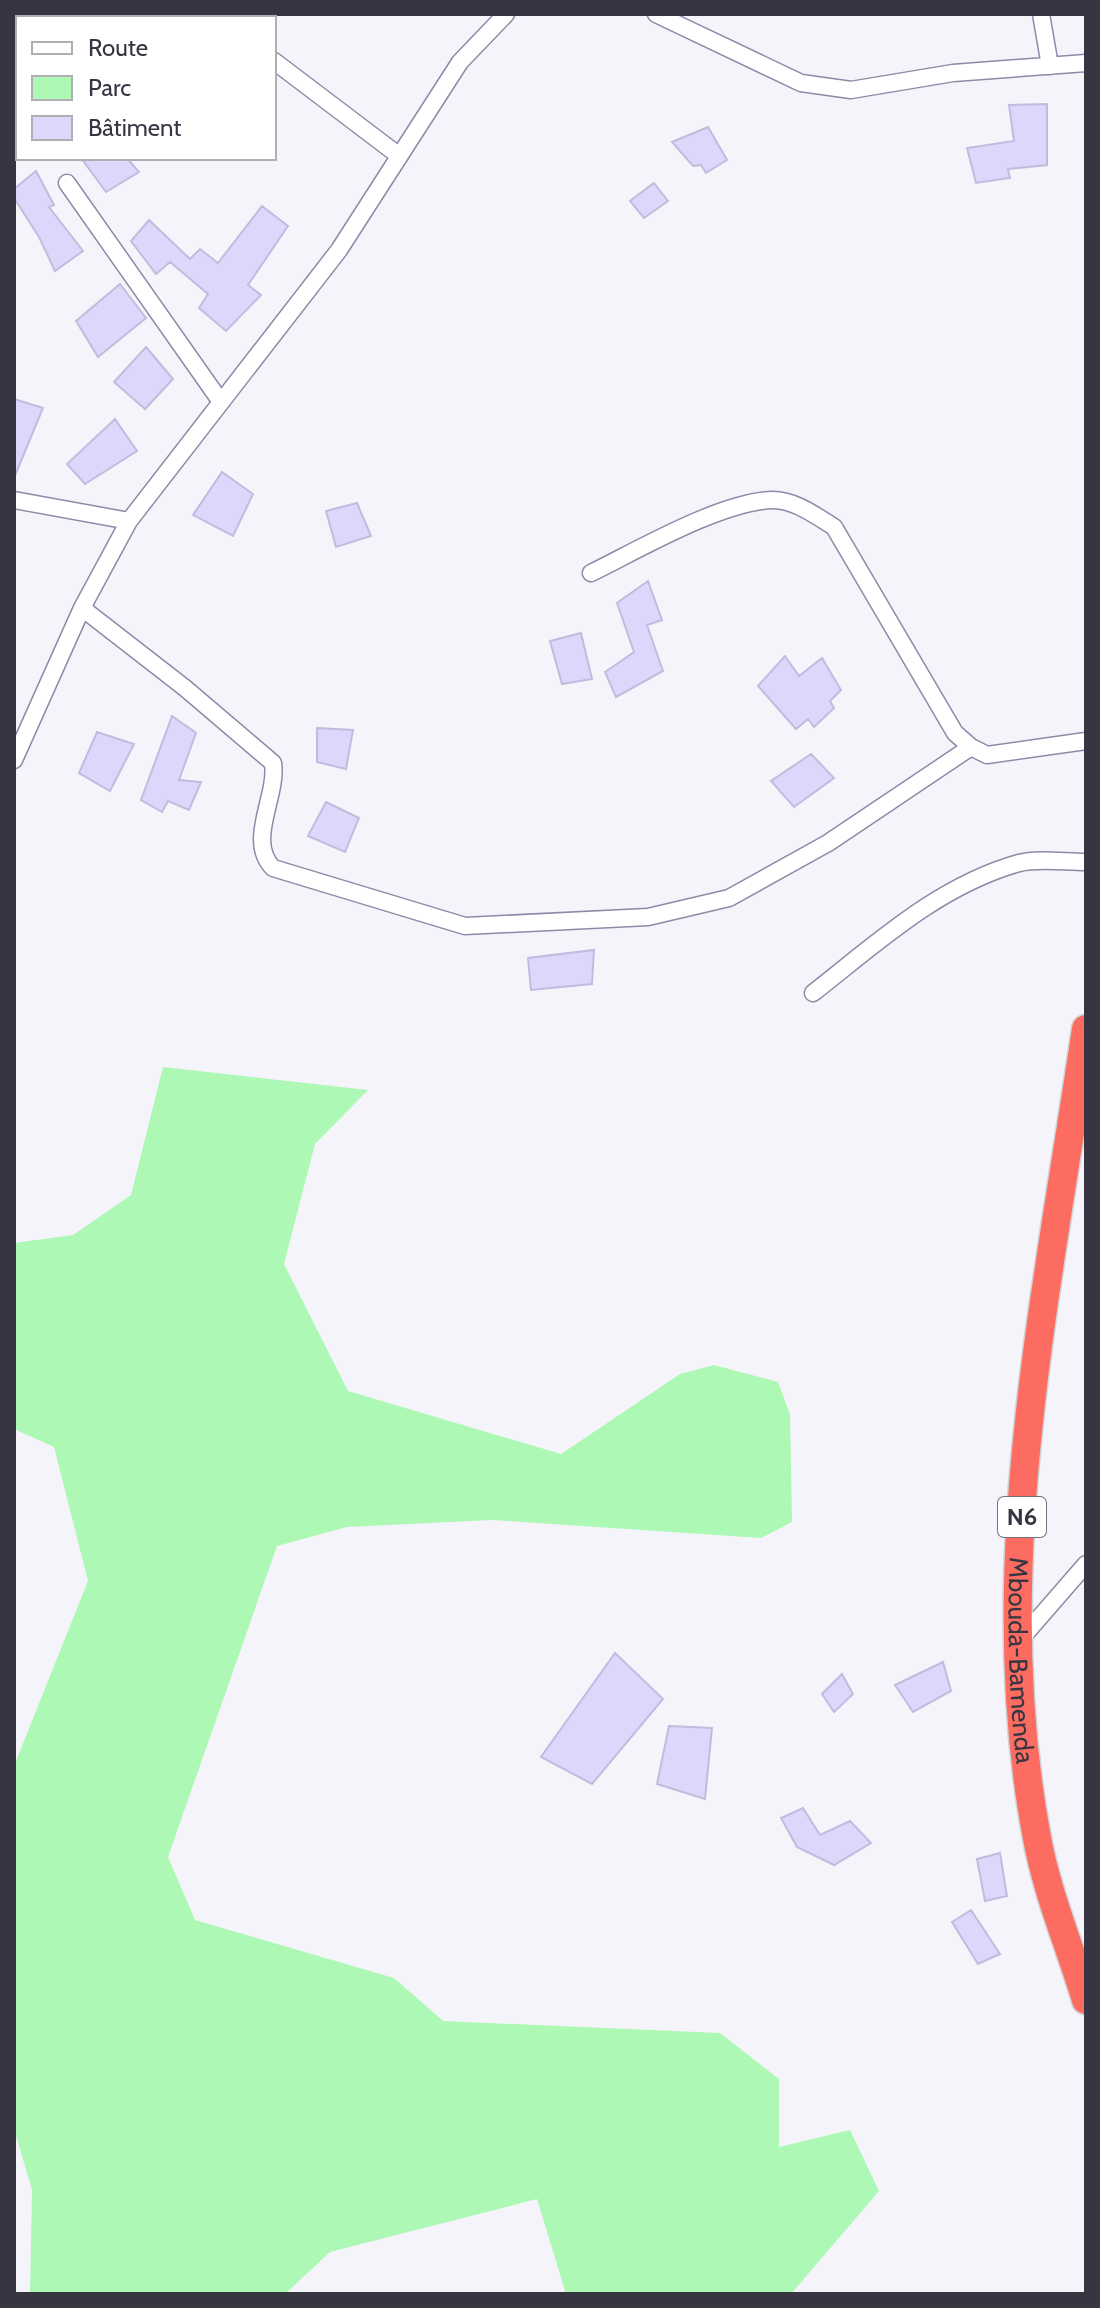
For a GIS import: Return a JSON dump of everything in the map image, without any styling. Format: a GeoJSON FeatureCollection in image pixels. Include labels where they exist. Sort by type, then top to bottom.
{"type":"FeatureCollection","features":[{"type":"Feature","properties":{"kind":"highway","name":"Mbouda-Bamenda"},"geometry":{"type":"LineString","coordinates":[[1086,1029],[1024,1455],[1017,1644],[1037,1840],[1086,2000]]}},
{"type":"Feature","properties":{"kind":"street"},"geometry":{"type":"LineString","coordinates":[[14,760],[82,608],[129,521],[339,250],[460,62],[506,14]]}},
{"type":"Feature","properties":{"kind":"street"},"geometry":{"type":"LineString","coordinates":[[656,14],[801,83],[851,90],[953,73],[1086,63]]}},
{"type":"Feature","properties":{"kind":"street"},"geometry":{"type":"LineString","coordinates":[[1041,14],[1050,66]]}},
{"type":"Feature","properties":{"kind":"street"},"geometry":{"type":"LineString","coordinates":[[276,63],[398,155]]}},
{"type":"Feature","properties":{"kind":"street"},"geometry":{"type":"LineString","coordinates":[[67,183],[221,402]]}},
{"type":"Feature","properties":{"kind":"street"},"geometry":{"type":"LineString","coordinates":[[14,500],[129,521]]}},
{"type":"Feature","properties":{"kind":"street"},"geometry":{"type":"LineString","coordinates":[[591,573],[711,516],[752,503],[776,500],[803,508],[834,527],[955,733],[971,747],[987,755],[1086,741]]}},
{"type":"Feature","properties":{"kind":"street"},"geometry":{"type":"LineString","coordinates":[[82,608],[185,688],[273,763],[275,778],[260,845],[264,858],[273,868],[465,926],[648,917],[729,898],[828,843],[971,747]]}},
{"type":"Feature","properties":{"kind":"street"},"geometry":{"type":"LineString","coordinates":[[813,993],[922,907],[967,884],[1021,862],[1086,862]]}},
{"type":"Feature","properties":{"kind":"street"},"geometry":{"type":"LineString","coordinates":[[1017,1644],[1086,1564]]}},
{"type":"Feature","properties":{"kind":"green space"},"geometry":{"type":"Polygon","coordinates":[[[163,1067],[368,1090],[315,1144],[284,1264],[348,1391],[561,1454],[680,1374],[714,1365],[778,1382],[790,1414],[792,1522],[761,1538],[492,1520],[347,1527],[277,1546],[168,1857],[195,1920],[394,1978],[443,2021],[720,2033],[779,2079],[779,2147],[850,2130],[879,2191],[791,2294],[566,2294],[537,2199],[330,2252],[285,2294],[30,2294],[32,2190],[14,2129],[14,1766],[88,1581],[54,1447],[14,1429],[14,1243],[73,1235],[131,1195],[163,1067]]]}},
{"type":"Feature","properties":{"kind":"building"},"geometry":{"type":"Polygon","coordinates":[[[1047,104],[1047,165],[1008,169],[1010,178],[976,183],[967,148],[1014,141],[1009,105],[1047,104]]]}},
{"type":"Feature","properties":{"kind":"building"},"geometry":{"type":"Polygon","coordinates":[[[708,127],[727,160],[706,173],[701,165],[693,166],[672,142],[708,127]]]}},
{"type":"Feature","properties":{"kind":"building"},"geometry":{"type":"Polygon","coordinates":[[[82,160],[129,160],[139,172],[106,192],[82,160]]]}},
{"type":"Feature","properties":{"kind":"building"},"geometry":{"type":"Polygon","coordinates":[[[36,171],[54,205],[49,207],[83,251],[55,271],[39,237],[14,198],[14,189],[36,171]]]}},
{"type":"Feature","properties":{"kind":"building"},"geometry":{"type":"Polygon","coordinates":[[[654,183],[668,201],[644,218],[630,201],[654,183]]]}},
{"type":"Feature","properties":{"kind":"building"},"geometry":{"type":"Polygon","coordinates":[[[262,206],[288,226],[248,285],[261,295],[226,331],[199,308],[208,294],[170,262],[156,274],[131,241],[149,220],[190,259],[200,249],[218,263],[262,206]]]}},
{"type":"Feature","properties":{"kind":"building"},"geometry":{"type":"Polygon","coordinates":[[[120,284],[146,318],[98,357],[76,321],[120,284]]]}},
{"type":"Feature","properties":{"kind":"building"},"geometry":{"type":"Polygon","coordinates":[[[146,347],[173,379],[145,409],[114,382],[146,347]]]}},
{"type":"Feature","properties":{"kind":"building"},"geometry":{"type":"Polygon","coordinates":[[[14,399],[43,408],[14,478],[14,399]]]}},
{"type":"Feature","properties":{"kind":"building"},"geometry":{"type":"Polygon","coordinates":[[[115,419],[137,451],[85,484],[67,464],[115,419]]]}},
{"type":"Feature","properties":{"kind":"building"},"geometry":{"type":"Polygon","coordinates":[[[222,472],[253,494],[233,536],[193,515],[222,472]]]}},
{"type":"Feature","properties":{"kind":"building"},"geometry":{"type":"Polygon","coordinates":[[[357,503],[371,536],[336,547],[326,511],[357,503]]]}},
{"type":"Feature","properties":{"kind":"building"},"geometry":{"type":"Polygon","coordinates":[[[648,581],[662,620],[647,625],[663,671],[616,697],[605,672],[634,652],[617,603],[648,581]]]}},
{"type":"Feature","properties":{"kind":"building"},"geometry":{"type":"Polygon","coordinates":[[[581,633],[592,679],[562,684],[550,641],[581,633]]]}},
{"type":"Feature","properties":{"kind":"building"},"geometry":{"type":"Polygon","coordinates":[[[785,656],[799,676],[822,658],[841,690],[830,701],[834,708],[814,727],[808,719],[796,729],[758,686],[785,656]]]}},
{"type":"Feature","properties":{"kind":"building"},"geometry":{"type":"Polygon","coordinates":[[[172,716],[196,733],[179,780],[201,782],[189,810],[168,801],[162,812],[141,800],[172,716]]]}},
{"type":"Feature","properties":{"kind":"building"},"geometry":{"type":"Polygon","coordinates":[[[317,728],[353,730],[346,769],[317,762],[317,728]]]}},
{"type":"Feature","properties":{"kind":"building"},"geometry":{"type":"Polygon","coordinates":[[[97,732],[134,744],[110,791],[79,773],[97,732]]]}},
{"type":"Feature","properties":{"kind":"building"},"geometry":{"type":"Polygon","coordinates":[[[811,754],[834,778],[794,807],[771,781],[811,754]]]}},
{"type":"Feature","properties":{"kind":"building"},"geometry":{"type":"Polygon","coordinates":[[[326,802],[359,818],[345,852],[308,836],[326,802]]]}},
{"type":"Feature","properties":{"kind":"building"},"geometry":{"type":"Polygon","coordinates":[[[594,950],[592,984],[531,990],[528,958],[594,950]]]}},
{"type":"Feature","properties":{"kind":"building"},"geometry":{"type":"Polygon","coordinates":[[[615,1653],[663,1699],[592,1784],[541,1757],[615,1653]]]}},
{"type":"Feature","properties":{"kind":"building"},"geometry":{"type":"Polygon","coordinates":[[[943,1662],[951,1691],[913,1712],[895,1685],[943,1662]]]}},
{"type":"Feature","properties":{"kind":"building"},"geometry":{"type":"Polygon","coordinates":[[[842,1674],[853,1694],[834,1712],[822,1694],[842,1674]]]}},
{"type":"Feature","properties":{"kind":"building"},"geometry":{"type":"Polygon","coordinates":[[[669,1726],[712,1728],[705,1799],[657,1784],[669,1726]]]}},
{"type":"Feature","properties":{"kind":"building"},"geometry":{"type":"Polygon","coordinates":[[[803,1808],[820,1835],[850,1821],[871,1843],[834,1865],[797,1847],[781,1818],[803,1808]]]}},
{"type":"Feature","properties":{"kind":"building"},"geometry":{"type":"Polygon","coordinates":[[[1000,1853],[1007,1896],[985,1901],[977,1859],[1000,1853]]]}},
{"type":"Feature","properties":{"kind":"building"},"geometry":{"type":"Polygon","coordinates":[[[971,1910],[1000,1954],[978,1964],[952,1922],[971,1910]]]}}]}
